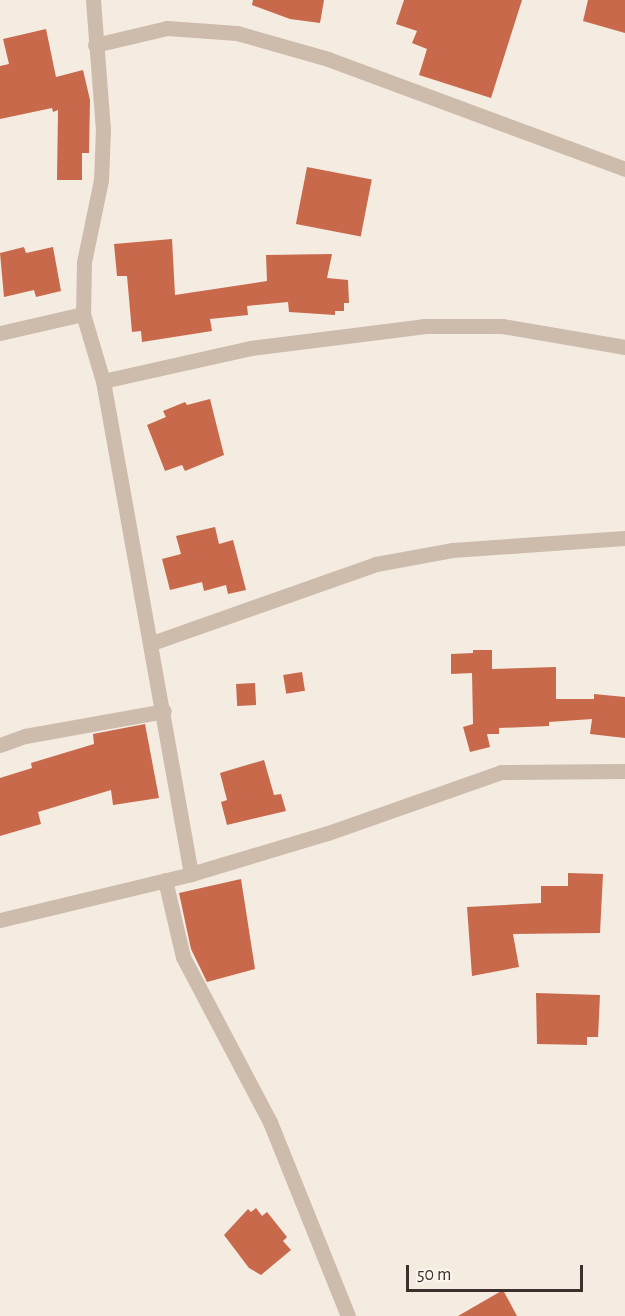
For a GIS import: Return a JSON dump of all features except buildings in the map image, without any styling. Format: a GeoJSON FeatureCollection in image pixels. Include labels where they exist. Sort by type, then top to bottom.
{"type":"FeatureCollection","features":[{"type":"Feature","properties":{"kind":"street"},"geometry":{"type":"LineString","coordinates":[[93,0],[103,129],[101,180],[84,262],[83,314],[103,381],[152,643],[190,874]]}},
{"type":"Feature","properties":{"kind":"street"},"geometry":{"type":"LineString","coordinates":[[95,45],[167,28],[237,33],[328,59],[625,169]]}},
{"type":"Feature","properties":{"kind":"street"},"geometry":{"type":"LineString","coordinates":[[0,333],[83,314]]}},
{"type":"Feature","properties":{"kind":"street"},"geometry":{"type":"LineString","coordinates":[[103,381],[251,348],[424,326],[502,326],[625,346]]}},
{"type":"Feature","properties":{"kind":"street"},"geometry":{"type":"LineString","coordinates":[[152,643],[376,564],[452,550],[625,537]]}},
{"type":"Feature","properties":{"kind":"street"},"geometry":{"type":"LineString","coordinates":[[0,745],[25,736],[164,711]]}},
{"type":"Feature","properties":{"kind":"street"},"geometry":{"type":"LineString","coordinates":[[0,920],[190,874],[328,833],[501,772],[625,771]]}},
{"type":"Feature","properties":{"kind":"street"},"geometry":{"type":"LineString","coordinates":[[165,880],[183,957],[270,1122],[348,1316]]}}]}
